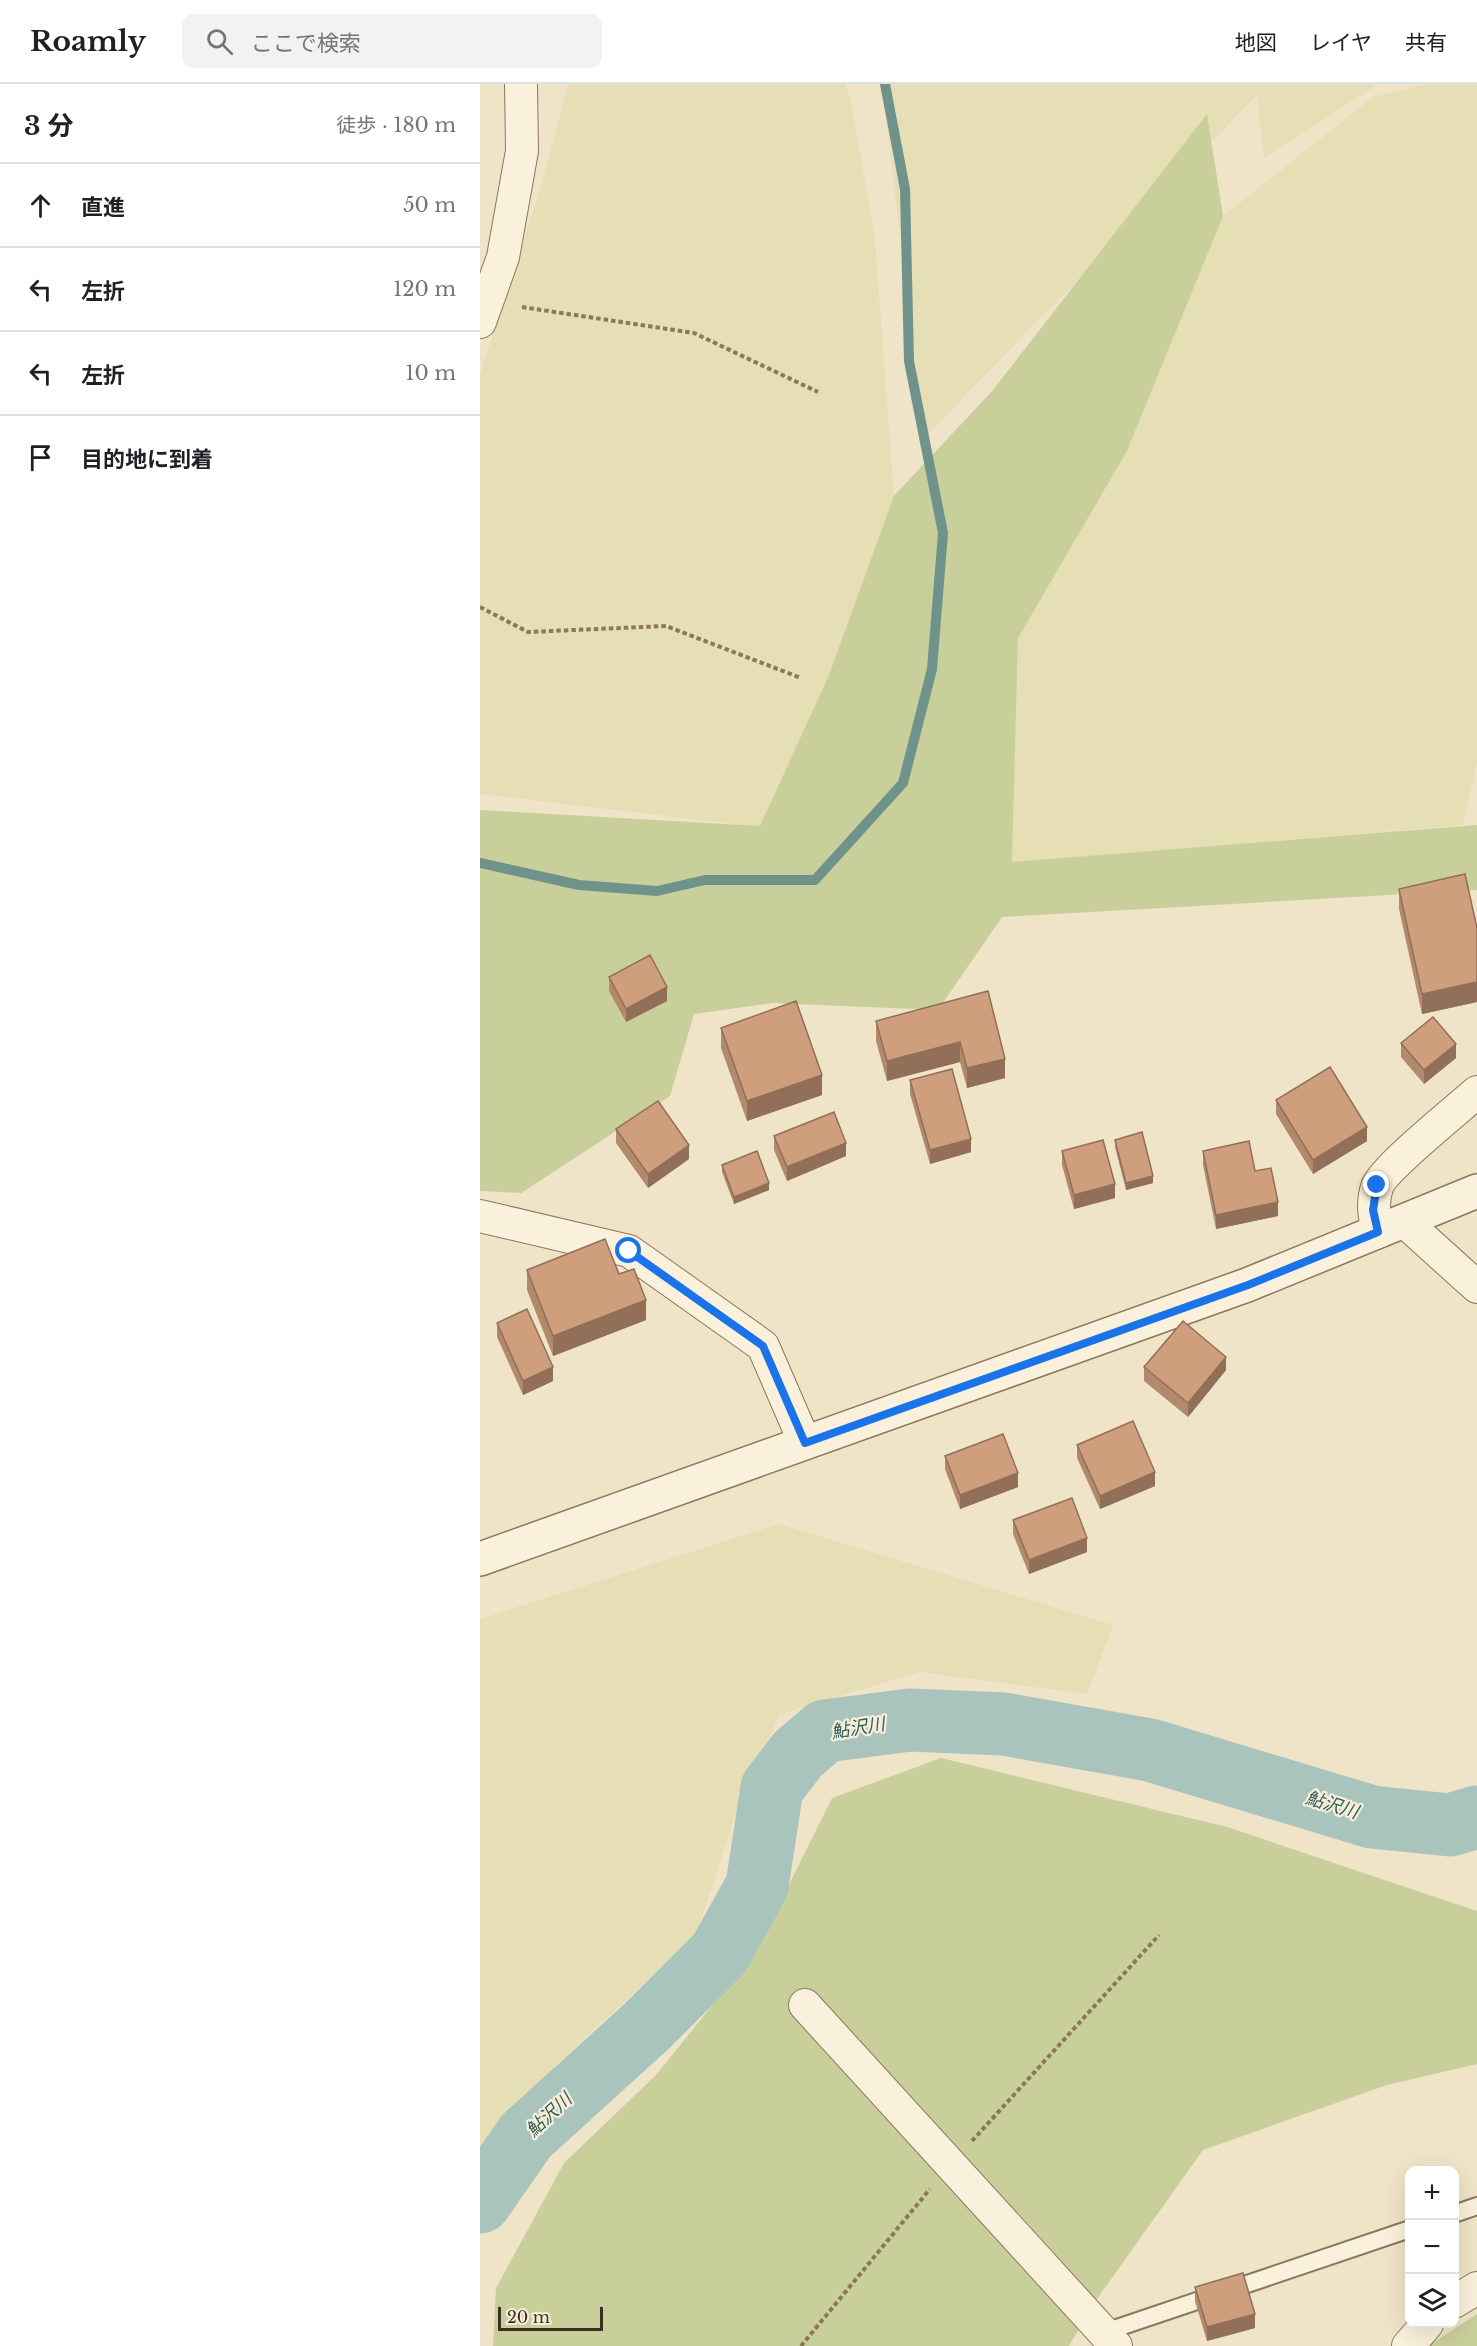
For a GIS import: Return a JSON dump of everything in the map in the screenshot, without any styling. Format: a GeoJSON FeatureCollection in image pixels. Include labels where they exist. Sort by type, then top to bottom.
{"type":"FeatureCollection","features":[{"type":"Feature","properties":{"kind":"street"},"geometry":{"type":"LineString","coordinates":[[483,312],[503,257],[522,152],[522,84]]}},
{"type":"Feature","properties":{"kind":"street"},"geometry":{"type":"LineString","coordinates":[[1477,1092],[1407,1153],[1377,1185],[1373,1210],[1391,1227],[1477,1287]]}},
{"type":"Feature","properties":{"kind":"street"},"geometry":{"type":"LineString","coordinates":[[480,1559],[1248,1285],[1477,1191]]}},
{"type":"Feature","properties":{"kind":"street"},"geometry":{"type":"LineString","coordinates":[[480,1216],[629,1251],[763,1346],[805,1443]]}},
{"type":"Feature","properties":{"kind":"street"},"geometry":{"type":"LineString","coordinates":[[805,2006],[1110,2339]]}},
{"type":"Feature","properties":{"kind":"street"},"geometry":{"type":"LineString","coordinates":[[1459,2299],[1477,2288]]}},
{"type":"Feature","properties":{"kind":"street"},"geometry":{"type":"LineString","coordinates":[[1408,2346],[1424,2328]]}},
{"type":"Feature","properties":{"kind":"lane"},"geometry":{"type":"LineString","coordinates":[[1459,2213],[1477,2206]]}},
{"type":"Feature","properties":{"kind":"lane"},"geometry":{"type":"LineString","coordinates":[[1110,2339],[1405,2231]]}},
{"type":"Feature","properties":{"kind":"path"},"geometry":{"type":"LineString","coordinates":[[483,312],[694,333],[818,392]]}},
{"type":"Feature","properties":{"kind":"path"},"geometry":{"type":"LineString","coordinates":[[480,608],[528,632],[666,626],[801,678]]}},
{"type":"Feature","properties":{"kind":"path"},"geometry":{"type":"LineString","coordinates":[[801,2346],[951,2164],[1159,1935]]}},
{"type":"Feature","properties":{"kind":"shaded area"},"geometry":{"type":"Polygon","coordinates":[[[845,84],[851,100],[875,240],[898,523],[760,827],[480,794],[480,374],[541,187],[568,85],[845,84]]]}},
{"type":"Feature","properties":{"kind":"shaded area"},"geometry":{"type":"Polygon","coordinates":[[[882,84],[1378,84],[1264,158],[1257,95],[924,438],[882,84]]]}},
{"type":"Feature","properties":{"kind":"shaded area"},"geometry":{"type":"Polygon","coordinates":[[[1427,84],[1477,84],[1477,762],[1463,825],[1012,863],[1018,638],[1127,451],[1223,216],[1373,97],[1427,84]]]}},
{"type":"Feature","properties":{"kind":"shaded area"},"geometry":{"type":"Polygon","coordinates":[[[779,1524],[1113,1625],[1087,1694],[920,1672],[780,1714],[737,1810],[696,1935],[557,2064],[480,2158],[480,1619],[779,1524]]]}},
{"type":"Feature","properties":{"kind":"green space"},"geometry":{"type":"Polygon","coordinates":[[[1207,114],[1223,216],[1127,451],[1018,638],[1012,862],[1477,825],[1477,890],[1002,917],[938,1010],[772,1003],[694,1014],[670,1096],[521,1193],[480,1191],[480,810],[760,826],[829,675],[894,496],[993,390],[1207,114]]]}},
{"type":"Feature","properties":{"kind":"green space"},"geometry":{"type":"Polygon","coordinates":[[[941,1758],[1227,1827],[1477,1911],[1477,2064],[1387,2085],[1203,2150],[1097,2299],[1069,2346],[493,2346],[496,2288],[564,2163],[656,2075],[756,1951],[832,1798],[941,1758]]]}},
{"type":"Feature","properties":{"kind":"green space"},"geometry":{"type":"Polygon","coordinates":[[[1477,2314],[1477,2346],[1428,2346],[1459,2328],[1477,2314]]]}},
{"type":"Feature","properties":{"kind":"building"},"geometry":{"type":"Polygon","coordinates":[[[1465,874],[1477,928],[1477,982],[1422,994],[1399,889],[1465,874]]]}},
{"type":"Feature","properties":{"kind":"building"},"geometry":{"type":"Polygon","coordinates":[[[650,955],[667,987],[626,1009],[609,977],[650,955]]]}},
{"type":"Feature","properties":{"kind":"building"},"geometry":{"type":"Polygon","coordinates":[[[988,991],[1005,1059],[967,1068],[960,1042],[887,1061],[876,1021],[988,991]]]}},
{"type":"Feature","properties":{"kind":"building"},"geometry":{"type":"Polygon","coordinates":[[[796,1001],[822,1075],[747,1101],[721,1028],[796,1001]]]}},
{"type":"Feature","properties":{"kind":"building"},"geometry":{"type":"Polygon","coordinates":[[[1433,1017],[1456,1044],[1424,1070],[1401,1043],[1433,1017]]]}},
{"type":"Feature","properties":{"kind":"building"},"geometry":{"type":"Polygon","coordinates":[[[1330,1067],[1367,1127],[1313,1160],[1276,1100],[1330,1067]]]}},
{"type":"Feature","properties":{"kind":"building"},"geometry":{"type":"Polygon","coordinates":[[[952,1069],[971,1139],[930,1150],[910,1080],[952,1069]]]}},
{"type":"Feature","properties":{"kind":"building"},"geometry":{"type":"Polygon","coordinates":[[[658,1101],[689,1145],[648,1174],[616,1129],[658,1101]]]}},
{"type":"Feature","properties":{"kind":"building"},"geometry":{"type":"Polygon","coordinates":[[[834,1112],[846,1143],[787,1167],[774,1136],[834,1112]]]}},
{"type":"Feature","properties":{"kind":"building"},"geometry":{"type":"Polygon","coordinates":[[[1142,1132],[1153,1176],[1126,1183],[1115,1140],[1142,1132]]]}},
{"type":"Feature","properties":{"kind":"building"},"geometry":{"type":"Polygon","coordinates":[[[1103,1140],[1115,1184],[1074,1195],[1062,1151],[1103,1140]]]}},
{"type":"Feature","properties":{"kind":"building"},"geometry":{"type":"Polygon","coordinates":[[[1249,1141],[1255,1171],[1271,1168],[1278,1202],[1216,1215],[1203,1151],[1249,1141]]]}},
{"type":"Feature","properties":{"kind":"building"},"geometry":{"type":"Polygon","coordinates":[[[757,1151],[769,1183],[734,1197],[722,1165],[757,1151]]]}},
{"type":"Feature","properties":{"kind":"building"},"geometry":{"type":"Polygon","coordinates":[[[605,1239],[619,1274],[634,1269],[646,1300],[553,1336],[527,1270],[605,1239]]]}},
{"type":"Feature","properties":{"kind":"building"},"geometry":{"type":"Polygon","coordinates":[[[527,1309],[553,1367],[523,1381],[497,1323],[527,1309]]]}},
{"type":"Feature","properties":{"kind":"building"},"geometry":{"type":"Polygon","coordinates":[[[1183,1321],[1226,1357],[1188,1403],[1144,1367],[1183,1321]]]}},
{"type":"Feature","properties":{"kind":"building"},"geometry":{"type":"Polygon","coordinates":[[[1133,1421],[1155,1472],[1100,1496],[1077,1445],[1133,1421]]]}},
{"type":"Feature","properties":{"kind":"building"},"geometry":{"type":"Polygon","coordinates":[[[1003,1434],[1018,1473],[960,1495],[945,1456],[1003,1434]]]}},
{"type":"Feature","properties":{"kind":"building"},"geometry":{"type":"Polygon","coordinates":[[[1072,1498],[1087,1538],[1029,1560],[1013,1520],[1072,1498]]]}},
{"type":"Feature","properties":{"kind":"building"},"geometry":{"type":"Polygon","coordinates":[[[1243,2273],[1255,2314],[1207,2327],[1195,2287],[1243,2273]]]}},
{"type":"Feature","properties":{"kind":"waterway"},"geometry":{"type":"LineString","coordinates":[[480,863],[579,885],[657,891],[705,880],[815,880],[903,783],[932,669],[943,533],[909,361],[905,189],[885,84]]}},
{"type":"Feature","properties":{"kind":"waterway","name":"鮎沢川"},"geometry":{"type":"LineString","coordinates":[[480,2202],[526,2136],[647,2026],[719,1954],[757,1886],[772,1788],[798,1754],[825,1731],[910,1720],[1004,1724],[1150,1750],[1372,1817],[1450,1825],[1477,1817]]}},
{"type":"Feature","properties":{"kind":"route"},"geometry":{"type":"LineString","coordinates":[[629,1251],[763,1346],[805,1443],[1248,1285],[1378,1232],[1373,1210],[1377,1185]]}}]}
